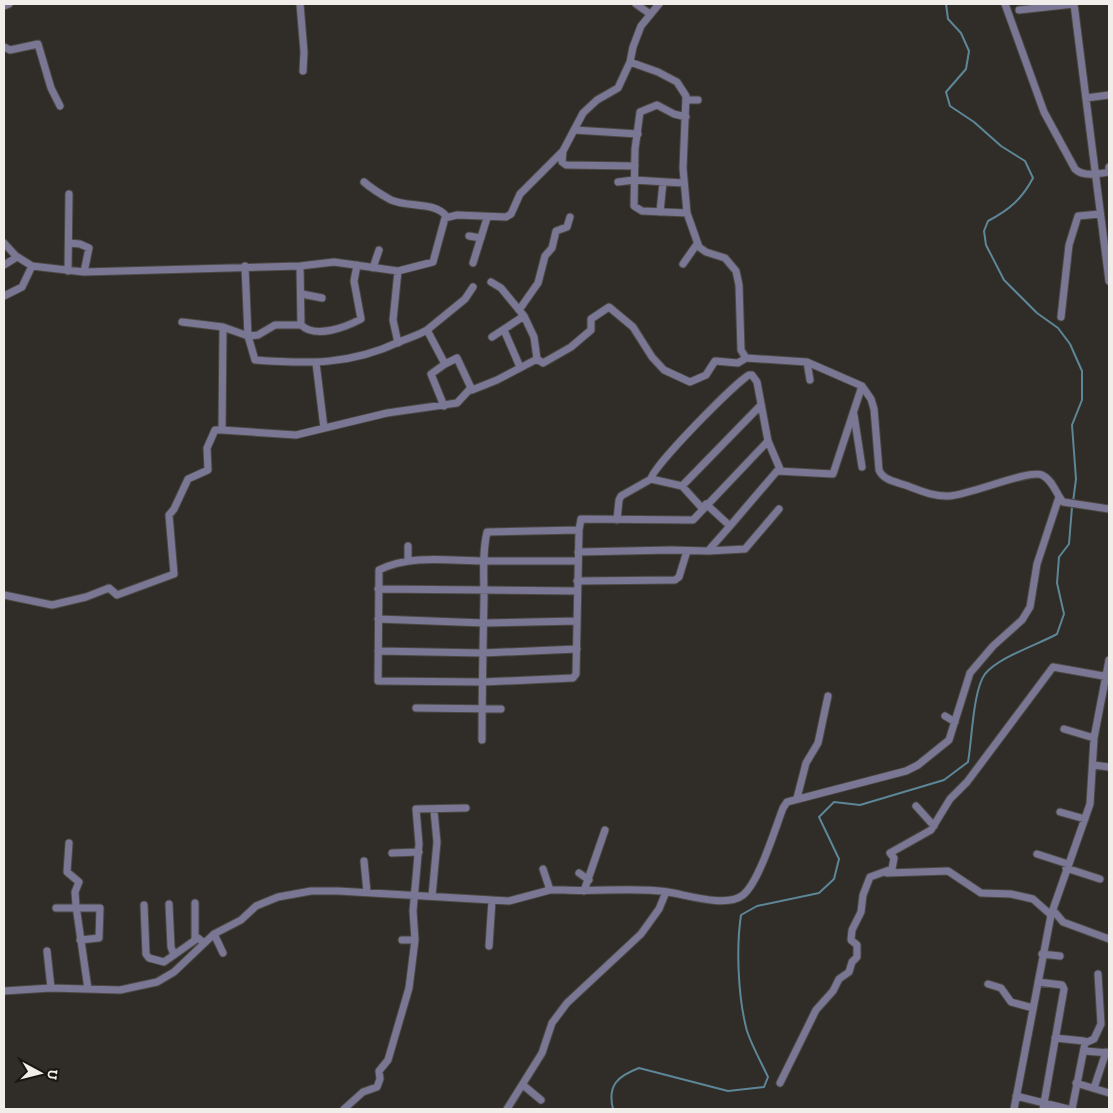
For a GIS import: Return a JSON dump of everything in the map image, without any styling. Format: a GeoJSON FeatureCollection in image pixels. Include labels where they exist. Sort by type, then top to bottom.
{"type":"FeatureCollection","features":[{"type":"Feature","properties":{"kind":"street"},"geometry":{"type":"LineString","coordinates":[[4,6],[9,4]]}},
{"type":"Feature","properties":{"kind":"street"},"geometry":{"type":"LineString","coordinates":[[300,4],[304,35],[303,71]]}},
{"type":"Feature","properties":{"kind":"street"},"geometry":{"type":"LineString","coordinates":[[636,4],[650,14]]}},
{"type":"Feature","properties":{"kind":"street"},"geometry":{"type":"LineString","coordinates":[[4,243],[17,257],[32,266],[84,272],[245,266],[300,266],[334,262],[398,271],[435,261],[443,223],[447,217],[471,214],[487,218],[506,217],[510,214],[520,194],[563,151],[586,109],[618,88],[630,62],[636,36],[659,4]]}},
{"type":"Feature","properties":{"kind":"street"},"geometry":{"type":"LineString","coordinates":[[1005,4],[1044,112],[1075,169],[1080,173],[1096,175],[1109,172],[1109,167]]}},
{"type":"Feature","properties":{"kind":"street"},"geometry":{"type":"LineString","coordinates":[[1019,10],[1074,4],[1100,214],[1108,249],[1109,280]]}},
{"type":"Feature","properties":{"kind":"street"},"geometry":{"type":"LineString","coordinates":[[4,47],[10,50],[38,44],[51,88],[60,106]]}},
{"type":"Feature","properties":{"kind":"street"},"geometry":{"type":"LineString","coordinates":[[630,62],[658,72],[677,82],[683,89],[686,100],[683,183],[687,213],[702,250],[720,256],[732,264],[738,276],[741,350],[744,360]]}},
{"type":"Feature","properties":{"kind":"street"},"geometry":{"type":"LineString","coordinates":[[1086,98],[1109,95]]}},
{"type":"Feature","properties":{"kind":"street"},"geometry":{"type":"LineString","coordinates":[[686,100],[698,100]]}},
{"type":"Feature","properties":{"kind":"street"},"geometry":{"type":"LineString","coordinates":[[686,117],[674,114],[660,105],[640,112],[634,180],[635,208],[642,211],[687,213]]}},
{"type":"Feature","properties":{"kind":"street"},"geometry":{"type":"LineString","coordinates":[[574,130],[638,134]]}},
{"type":"Feature","properties":{"kind":"street"},"geometry":{"type":"LineString","coordinates":[[563,151],[562,162],[566,165],[635,166]]}},
{"type":"Feature","properties":{"kind":"street"},"geometry":{"type":"LineString","coordinates":[[618,182],[634,180],[683,183]]}},
{"type":"Feature","properties":{"kind":"street"},"geometry":{"type":"LineString","coordinates":[[364,182],[391,200],[408,205],[438,208],[447,217]]}},
{"type":"Feature","properties":{"kind":"street"},"geometry":{"type":"LineString","coordinates":[[660,212],[663,182]]}},
{"type":"Feature","properties":{"kind":"street"},"geometry":{"type":"LineString","coordinates":[[68,270],[69,194]]}},
{"type":"Feature","properties":{"kind":"street"},"geometry":{"type":"LineString","coordinates":[[1061,317],[1069,245],[1078,216],[1100,214]]}},
{"type":"Feature","properties":{"kind":"street"},"geometry":{"type":"LineString","coordinates":[[518,310],[538,283],[542,274],[545,256],[550,250],[556,231],[566,227],[570,217]]}},
{"type":"Feature","properties":{"kind":"street"},"geometry":{"type":"LineString","coordinates":[[473,263],[487,218]]}},
{"type":"Feature","properties":{"kind":"street"},"geometry":{"type":"LineString","coordinates":[[469,236],[481,238]]}},
{"type":"Feature","properties":{"kind":"street"},"geometry":{"type":"LineString","coordinates":[[69,243],[80,244],[90,248],[84,272]]}},
{"type":"Feature","properties":{"kind":"street"},"geometry":{"type":"LineString","coordinates":[[683,264],[698,244]]}},
{"type":"Feature","properties":{"kind":"street"},"geometry":{"type":"LineString","coordinates":[[373,268],[380,250]]}},
{"type":"Feature","properties":{"kind":"street"},"geometry":{"type":"LineString","coordinates":[[4,265],[17,257]]}},
{"type":"Feature","properties":{"kind":"street"},"geometry":{"type":"LineString","coordinates":[[182,322],[223,327],[248,336],[258,335],[274,325],[301,325],[313,330],[328,330],[347,326],[361,319],[354,281],[357,265]]}},
{"type":"Feature","properties":{"kind":"street"},"geometry":{"type":"LineString","coordinates":[[4,296],[22,287],[32,266]]}},
{"type":"Feature","properties":{"kind":"street"},"geometry":{"type":"LineString","coordinates":[[245,266],[248,336],[255,360],[316,364],[350,360],[386,349],[427,330],[465,298],[474,287]]}},
{"type":"Feature","properties":{"kind":"street"},"geometry":{"type":"LineString","coordinates":[[300,266],[302,294],[301,325]]}},
{"type":"Feature","properties":{"kind":"street"},"geometry":{"type":"LineString","coordinates":[[398,271],[393,320],[398,343]]}},
{"type":"Feature","properties":{"kind":"street"},"geometry":{"type":"LineString","coordinates":[[492,282],[501,288],[524,316],[534,337],[537,359],[543,364],[571,347],[591,330],[591,319],[609,307],[630,323],[652,357],[670,374],[692,383],[706,375],[714,362],[738,363],[744,360],[807,362],[862,386],[871,399],[874,409],[879,470],[885,478],[926,493],[950,496],[993,486],[1017,477],[1040,474],[1048,479],[1063,502],[1109,509]]}},
{"type":"Feature","properties":{"kind":"street"},"geometry":{"type":"LineString","coordinates":[[302,294],[322,298]]}},
{"type":"Feature","properties":{"kind":"street"},"geometry":{"type":"LineString","coordinates":[[492,337],[524,316]]}},
{"type":"Feature","properties":{"kind":"street"},"geometry":{"type":"LineString","coordinates":[[222,430],[223,327]]}},
{"type":"Feature","properties":{"kind":"street"},"geometry":{"type":"LineString","coordinates":[[427,330],[445,364]]}},
{"type":"Feature","properties":{"kind":"street"},"geometry":{"type":"LineString","coordinates":[[504,330],[520,367]]}},
{"type":"Feature","properties":{"kind":"street"},"geometry":{"type":"LineString","coordinates":[[444,406],[431,374],[445,364],[457,358],[470,389]]}},
{"type":"Feature","properties":{"kind":"street"},"geometry":{"type":"LineString","coordinates":[[470,389],[474,390],[497,380],[537,359]]}},
{"type":"Feature","properties":{"kind":"street"},"geometry":{"type":"LineString","coordinates":[[807,362],[810,380]]}},
{"type":"Feature","properties":{"kind":"street"},"geometry":{"type":"LineString","coordinates":[[316,364],[324,428]]}},
{"type":"Feature","properties":{"kind":"street"},"geometry":{"type":"LineString","coordinates":[[651,480],[652,474],[673,449],[749,375],[752,375],[757,382],[768,441],[780,469]]}},
{"type":"Feature","properties":{"kind":"street"},"geometry":{"type":"LineString","coordinates":[[780,469],[834,473],[862,386]]}},
{"type":"Feature","properties":{"kind":"street"},"geometry":{"type":"LineString","coordinates":[[4,595],[54,604],[86,597],[109,588],[116,595],[174,574],[169,515],[174,509],[188,479],[208,470],[207,448],[214,430],[294,435],[387,413],[458,403],[470,389]]}},
{"type":"Feature","properties":{"kind":"street"},"geometry":{"type":"LineString","coordinates":[[682,486],[760,406]]}},
{"type":"Feature","properties":{"kind":"street"},"geometry":{"type":"LineString","coordinates":[[854,412],[862,467]]}},
{"type":"Feature","properties":{"kind":"street"},"geometry":{"type":"LineString","coordinates":[[578,561],[408,560],[379,570],[378,681],[483,682],[573,678],[576,674],[577,581],[581,519],[689,521],[768,441]]}},
{"type":"Feature","properties":{"kind":"street"},"geometry":{"type":"LineString","coordinates":[[708,552],[780,469]]}},
{"type":"Feature","properties":{"kind":"street"},"geometry":{"type":"LineString","coordinates":[[617,520],[620,498],[646,481],[651,480],[682,486],[730,526]]}},
{"type":"Feature","properties":{"kind":"street"},"geometry":{"type":"LineString","coordinates":[[4,991],[20,986],[120,990],[157,982],[174,972],[214,934],[242,920],[256,906],[278,897],[311,892],[415,894],[509,901],[550,890],[666,892],[711,900],[731,900],[744,894],[754,880],[782,808],[790,800],[913,768],[949,740],[970,673],[993,646],[1022,620],[1030,607],[1037,564],[1059,496]]}},
{"type":"Feature","properties":{"kind":"street"},"geometry":{"type":"LineString","coordinates":[[578,552],[687,550],[708,552],[745,549],[779,509]]}},
{"type":"Feature","properties":{"kind":"street"},"geometry":{"type":"LineString","coordinates":[[482,740],[484,561],[486,536],[489,531],[579,530]]}},
{"type":"Feature","properties":{"kind":"street"},"geometry":{"type":"LineString","coordinates":[[408,546],[408,560]]}},
{"type":"Feature","properties":{"kind":"street"},"geometry":{"type":"LineString","coordinates":[[577,581],[677,579],[687,550]]}},
{"type":"Feature","properties":{"kind":"street"},"geometry":{"type":"LineString","coordinates":[[378,589],[577,591]]}},
{"type":"Feature","properties":{"kind":"street"},"geometry":{"type":"LineString","coordinates":[[378,619],[484,623],[577,621]]}},
{"type":"Feature","properties":{"kind":"street"},"geometry":{"type":"LineString","coordinates":[[378,651],[483,653],[577,649]]}},
{"type":"Feature","properties":{"kind":"street"},"geometry":{"type":"LineString","coordinates":[[1014,1109],[1042,954],[1052,913],[1085,819],[1091,796],[1093,764],[1090,736],[1108,677],[1109,660]]}},
{"type":"Feature","properties":{"kind":"street"},"geometry":{"type":"LineString","coordinates":[[887,872],[894,864],[890,853],[927,834],[950,799],[967,782],[1053,667],[1108,677]]}},
{"type":"Feature","properties":{"kind":"street"},"geometry":{"type":"LineString","coordinates":[[797,798],[801,776],[809,756],[818,743],[828,696]]}},
{"type":"Feature","properties":{"kind":"street"},"geometry":{"type":"LineString","coordinates":[[416,708],[501,709]]}},
{"type":"Feature","properties":{"kind":"street"},"geometry":{"type":"LineString","coordinates":[[945,716],[955,722]]}},
{"type":"Feature","properties":{"kind":"street"},"geometry":{"type":"LineString","coordinates":[[1064,729],[1090,736]]}},
{"type":"Feature","properties":{"kind":"street"},"geometry":{"type":"LineString","coordinates":[[1093,764],[1109,767]]}},
{"type":"Feature","properties":{"kind":"street"},"geometry":{"type":"LineString","coordinates":[[916,806],[934,826]]}},
{"type":"Feature","properties":{"kind":"street"},"geometry":{"type":"LineString","coordinates":[[344,1109],[363,1092],[377,1087],[380,1079],[379,1071],[388,1060],[409,988],[415,940],[413,910],[419,852],[417,808],[466,808]]}},
{"type":"Feature","properties":{"kind":"street"},"geometry":{"type":"LineString","coordinates":[[432,896],[437,842],[434,811]]}},
{"type":"Feature","properties":{"kind":"street"},"geometry":{"type":"LineString","coordinates":[[1060,812],[1085,819]]}},
{"type":"Feature","properties":{"kind":"street"},"geometry":{"type":"LineString","coordinates":[[584,891],[605,830]]}},
{"type":"Feature","properties":{"kind":"street"},"geometry":{"type":"LineString","coordinates":[[69,843],[67,872],[78,882],[75,892],[76,906],[88,989]]}},
{"type":"Feature","properties":{"kind":"street"},"geometry":{"type":"LineString","coordinates":[[392,853],[419,852]]}},
{"type":"Feature","properties":{"kind":"street"},"geometry":{"type":"LineString","coordinates":[[1037,854],[1100,879]]}},
{"type":"Feature","properties":{"kind":"street"},"geometry":{"type":"LineString","coordinates":[[364,861],[367,892]]}},
{"type":"Feature","properties":{"kind":"street"},"geometry":{"type":"LineString","coordinates":[[542,869],[550,890]]}},
{"type":"Feature","properties":{"kind":"street"},"geometry":{"type":"LineString","coordinates":[[780,1083],[816,1010],[833,991],[839,979],[849,972],[852,962],[857,957],[857,945],[851,940],[852,930],[861,912],[863,895],[870,877],[887,872],[948,871],[981,893],[1011,894],[1033,899],[1063,922],[1109,939]]}},
{"type":"Feature","properties":{"kind":"street"},"geometry":{"type":"LineString","coordinates":[[579,873],[589,880]]}},
{"type":"Feature","properties":{"kind":"street"},"geometry":{"type":"LineString","coordinates":[[506,1109],[523,1085],[533,1064],[542,1053],[552,1023],[567,1003],[641,934],[660,909],[666,892]]}},
{"type":"Feature","properties":{"kind":"street"},"geometry":{"type":"LineString","coordinates":[[489,946],[492,900]]}},
{"type":"Feature","properties":{"kind":"street"},"geometry":{"type":"LineString","coordinates":[[195,903],[196,939]]}},
{"type":"Feature","properties":{"kind":"street"},"geometry":{"type":"LineString","coordinates":[[144,904],[146,956],[161,962],[196,939],[200,938],[204,943]]}},
{"type":"Feature","properties":{"kind":"street"},"geometry":{"type":"LineString","coordinates":[[169,904],[171,947],[174,955]]}},
{"type":"Feature","properties":{"kind":"street"},"geometry":{"type":"LineString","coordinates":[[56,908],[76,906],[98,907],[100,909],[99,938],[80,940]]}},
{"type":"Feature","properties":{"kind":"street"},"geometry":{"type":"LineString","coordinates":[[214,934],[223,953]]}},
{"type":"Feature","properties":{"kind":"street"},"geometry":{"type":"LineString","coordinates":[[402,940],[415,940]]}},
{"type":"Feature","properties":{"kind":"street"},"geometry":{"type":"LineString","coordinates":[[47,951],[51,988]]}},
{"type":"Feature","properties":{"kind":"street"},"geometry":{"type":"LineString","coordinates":[[1042,954],[1060,956]]}},
{"type":"Feature","properties":{"kind":"street"},"geometry":{"type":"LineString","coordinates":[[1085,1043],[1094,1039],[1101,1024],[1098,974]]}},
{"type":"Feature","properties":{"kind":"street"},"geometry":{"type":"LineString","coordinates":[[1038,982],[1064,986],[1043,1106]]}},
{"type":"Feature","properties":{"kind":"street"},"geometry":{"type":"LineString","coordinates":[[988,984],[1001,988],[1011,1002],[1033,1008]]}},
{"type":"Feature","properties":{"kind":"street"},"geometry":{"type":"LineString","coordinates":[[1056,1038],[1084,1041],[1085,1043]]}},
{"type":"Feature","properties":{"kind":"street"},"geometry":{"type":"LineString","coordinates":[[1072,1109],[1076,1083],[1085,1051],[1085,1043]]}},
{"type":"Feature","properties":{"kind":"street"},"geometry":{"type":"LineString","coordinates":[[1085,1051],[1108,1052],[1094,1088]]}},
{"type":"Feature","properties":{"kind":"street"},"geometry":{"type":"LineString","coordinates":[[1076,1083],[1109,1093]]}},
{"type":"Feature","properties":{"kind":"street"},"geometry":{"type":"LineString","coordinates":[[523,1085],[540,1100]]}},
{"type":"Feature","properties":{"kind":"street"},"geometry":{"type":"LineString","coordinates":[[1016,1096],[1043,1106],[1068,1109]]}},
{"type":"Feature","properties":{"kind":"waterway"},"geometry":{"type":"LineString","coordinates":[[946,4],[948,19],[961,33],[969,51],[966,69],[946,92],[950,106],[974,122],[1001,146],[1025,161],[1033,178],[1014,203],[988,221],[984,231],[986,245],[1004,280],[1037,313],[1058,328],[1070,344],[1082,371],[1082,400],[1072,425],[1076,479],[1073,502]]}},
{"type":"Feature","properties":{"kind":"waterway"},"geometry":{"type":"LineString","coordinates":[[613,1109],[612,1094],[616,1082],[625,1074],[639,1068],[728,1091],[764,1087],[768,1077],[747,1031],[742,1004],[738,958],[741,915],[757,906],[819,893],[834,879],[839,859],[819,817],[834,802],[860,805],[944,780],[968,762],[975,703],[985,674],[999,662],[1057,634],[1064,614],[1057,583],[1059,557],[1069,544],[1072,507]]}}]}
